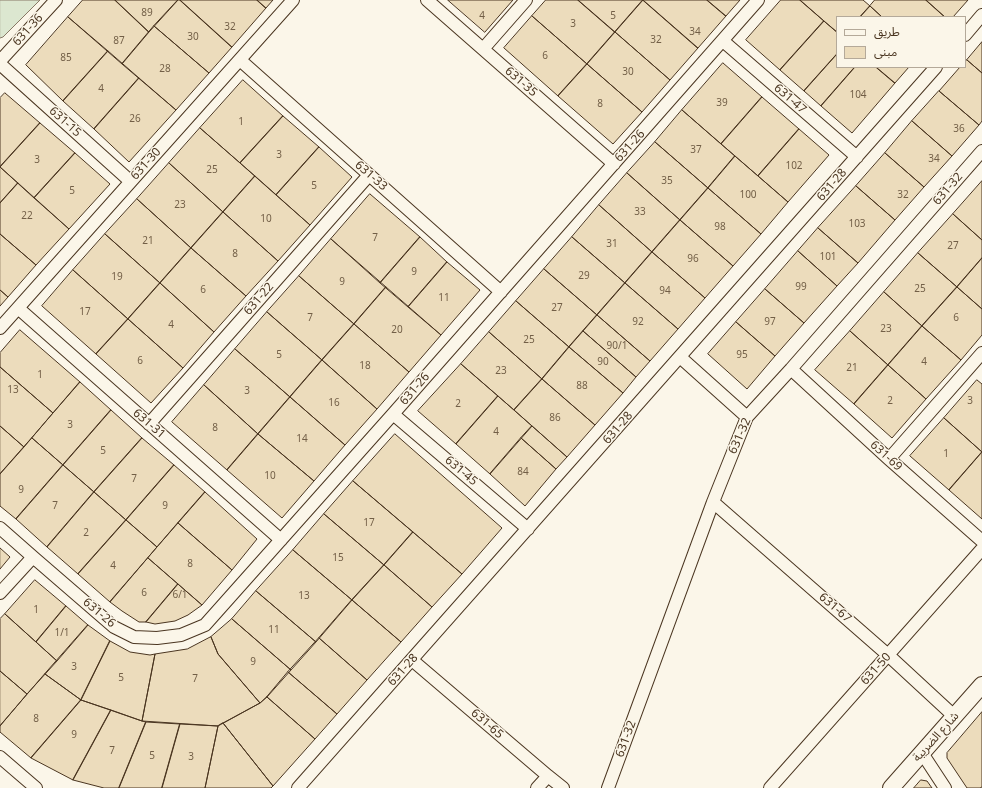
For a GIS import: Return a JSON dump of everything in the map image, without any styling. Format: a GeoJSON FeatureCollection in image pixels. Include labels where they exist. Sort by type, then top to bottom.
{"type":"FeatureCollection","features":[{"type":"Feature","properties":{"kind":"street","name":"631-36"},"geometry":{"type":"LineString","coordinates":[[0,62],[56,0]]}},
{"type":"Feature","properties":{"kind":"street","name":"631-30"},"geometry":{"type":"LineString","coordinates":[[0,328],[293,0]]}},
{"type":"Feature","properties":{"kind":"street","name":"631-35"},"geometry":{"type":"LineString","coordinates":[[427,0],[614,164]]}},
{"type":"Feature","properties":{"kind":"street"},"geometry":{"type":"LineString","coordinates":[[483,49],[526,0]]}},
{"type":"Feature","properties":{"kind":"street","name":"631-26"},"geometry":{"type":"LineString","coordinates":[[33,557],[114,627],[134,637],[157,638],[181,635],[205,625],[758,0]]}},
{"type":"Feature","properties":{"kind":"street"},"geometry":{"type":"LineString","coordinates":[[966,34],[982,15]]}},
{"type":"Feature","properties":{"kind":"street","name":"631-47"},"geometry":{"type":"LineString","coordinates":[[723,41],[857,157]]}},
{"type":"Feature","properties":{"kind":"street","name":"631-33"},"geometry":{"type":"LineString","coordinates":[[240,60],[501,292]]}},
{"type":"Feature","properties":{"kind":"street","name":"631-15"},"geometry":{"type":"LineString","coordinates":[[0,62],[130,181]]}},
{"type":"Feature","properties":{"kind":"street","name":"631-28"},"geometry":{"type":"LineString","coordinates":[[298,788],[935,68]]}},
{"type":"Feature","properties":{"kind":"street","name":"631-32"},"geometry":{"type":"LineString","coordinates":[[608,788],[713,502],[747,417],[982,151]]}},
{"type":"Feature","properties":{"kind":"street","name":"631-22"},"geometry":{"type":"LineString","coordinates":[[149,424],[369,175]]}},
{"type":"Feature","properties":{"kind":"street","name":"631-31"},"geometry":{"type":"LineString","coordinates":[[18,308],[280,540]]}},
{"type":"Feature","properties":{"kind":"street"},"geometry":{"type":"LineString","coordinates":[[889,459],[982,353]]}},
{"type":"Feature","properties":{"kind":"street"},"geometry":{"type":"LineString","coordinates":[[680,357],[747,417]]}},
{"type":"Feature","properties":{"kind":"street","name":"631-69"},"geometry":{"type":"LineString","coordinates":[[791,369],[889,459],[982,541]]}},
{"type":"Feature","properties":{"kind":"street","name":"631-45"},"geometry":{"type":"LineString","coordinates":[[393,414],[528,528]]}},
{"type":"Feature","properties":{"kind":"street","name":"631-67"},"geometry":{"type":"LineString","coordinates":[[713,502],[888,654],[954,716]]}},
{"type":"Feature","properties":{"kind":"street"},"geometry":{"type":"LineString","coordinates":[[0,528],[33,557],[0,593]]}},
{"type":"Feature","properties":{"kind":"street","name":"631-50"},"geometry":{"type":"LineString","coordinates":[[770,788],[982,549]]}},
{"type":"Feature","properties":{"kind":"street","name":"631-65"},"geometry":{"type":"LineString","coordinates":[[412,660],[563,788]]}},
{"type":"Feature","properties":{"kind":"street","name":"شارع الضريبة"},"geometry":{"type":"LineString","coordinates":[[891,788],[982,685]]}},
{"type":"Feature","properties":{"kind":"street"},"geometry":{"type":"LineString","coordinates":[[922,753],[944,788]]}},
{"type":"Feature","properties":{"kind":"street"},"geometry":{"type":"LineString","coordinates":[[0,757],[36,788]]}},
{"type":"Feature","properties":{"kind":"street"},"geometry":{"type":"LineString","coordinates":[[537,788],[548,776]]}},
{"type":"Feature","properties":{"kind":"green space"},"geometry":{"type":"Polygon","coordinates":[[[0,0],[40,0],[3,37],[0,38],[0,0]]]}},
{"type":"Feature","properties":{"kind":"building"},"geometry":{"type":"Polygon","coordinates":[[[83,0],[115,0],[149,32],[122,64],[68,17],[83,0]]]}},
{"type":"Feature","properties":{"kind":"building"},"geometry":{"type":"Polygon","coordinates":[[[115,0],[178,0],[149,32],[115,0]]]}},
{"type":"Feature","properties":{"kind":"building"},"geometry":{"type":"Polygon","coordinates":[[[178,0],[180,0],[232,47],[209,73],[154,26],[178,0]]]}},
{"type":"Feature","properties":{"kind":"building"},"geometry":{"type":"Polygon","coordinates":[[[180,0],[257,0],[266,8],[232,47],[180,0]]]}},
{"type":"Feature","properties":{"kind":"building"},"geometry":{"type":"Polygon","coordinates":[[[257,0],[273,0],[266,8],[257,0]]]}},
{"type":"Feature","properties":{"kind":"building"},"geometry":{"type":"Polygon","coordinates":[[[448,0],[513,0],[485,32],[448,0]]]}},
{"type":"Feature","properties":{"kind":"building"},"geometry":{"type":"Polygon","coordinates":[[[546,0],[578,0],[615,32],[587,64],[532,16],[546,0]]]}},
{"type":"Feature","properties":{"kind":"building"},"geometry":{"type":"Polygon","coordinates":[[[578,0],[643,0],[615,32],[578,0]]]}},
{"type":"Feature","properties":{"kind":"building"},"geometry":{"type":"Polygon","coordinates":[[[643,0],[707,0],[726,16],[698,48],[643,0]]]}},
{"type":"Feature","properties":{"kind":"building"},"geometry":{"type":"Polygon","coordinates":[[[643,0],[698,48],[670,80],[615,32],[643,0]]]}},
{"type":"Feature","properties":{"kind":"building"},"geometry":{"type":"Polygon","coordinates":[[[707,0],[740,0],[726,16],[707,0]]]}},
{"type":"Feature","properties":{"kind":"building"},"geometry":{"type":"Polygon","coordinates":[[[781,0],[800,0],[824,21],[780,70],[746,40],[781,0]]]}},
{"type":"Feature","properties":{"kind":"building"},"geometry":{"type":"Polygon","coordinates":[[[800,0],[863,0],[870,6],[861,16],[836,16],[836,31],[800,0]]]}},
{"type":"Feature","properties":{"kind":"building"},"geometry":{"type":"Polygon","coordinates":[[[875,0],[926,0],[944,16],[881,16],[870,6],[875,0]]]}},
{"type":"Feature","properties":{"kind":"building"},"geometry":{"type":"Polygon","coordinates":[[[926,0],[968,0],[954,16],[944,16],[926,0]]]}},
{"type":"Feature","properties":{"kind":"building"},"geometry":{"type":"Polygon","coordinates":[[[870,6],[881,16],[861,16],[870,6]]]}},
{"type":"Feature","properties":{"kind":"building"},"geometry":{"type":"Polygon","coordinates":[[[532,16],[587,64],[558,96],[504,48],[532,16]]]}},
{"type":"Feature","properties":{"kind":"building"},"geometry":{"type":"Polygon","coordinates":[[[68,17],[108,51],[63,101],[26,65],[68,17]]]}},
{"type":"Feature","properties":{"kind":"building"},"geometry":{"type":"Polygon","coordinates":[[[824,21],[836,31],[836,55],[804,91],[780,70],[824,21]]]}},
{"type":"Feature","properties":{"kind":"building"},"geometry":{"type":"Polygon","coordinates":[[[154,26],[209,73],[176,110],[122,64],[154,26]]]}},
{"type":"Feature","properties":{"kind":"building"},"geometry":{"type":"Polygon","coordinates":[[[615,32],[670,80],[642,112],[587,64],[615,32]]]}},
{"type":"Feature","properties":{"kind":"building"},"geometry":{"type":"Polygon","coordinates":[[[982,42],[982,73],[967,60],[982,42]]]}},
{"type":"Feature","properties":{"kind":"building"},"geometry":{"type":"Polygon","coordinates":[[[108,51],[139,78],[94,129],[63,101],[108,51]]]}},
{"type":"Feature","properties":{"kind":"building"},"geometry":{"type":"Polygon","coordinates":[[[836,55],[836,68],[854,68],[821,106],[804,91],[836,55]]]}},
{"type":"Feature","properties":{"kind":"building"},"geometry":{"type":"Polygon","coordinates":[[[967,60],[982,73],[982,121],[979,125],[939,91],[959,68],[966,68],[967,60]]]}},
{"type":"Feature","properties":{"kind":"building"},"geometry":{"type":"Polygon","coordinates":[[[723,63],[762,97],[721,144],[682,110],[723,63]]]}},
{"type":"Feature","properties":{"kind":"building"},"geometry":{"type":"Polygon","coordinates":[[[587,64],[642,112],[613,144],[558,96],[587,64]]]}},
{"type":"Feature","properties":{"kind":"building"},"geometry":{"type":"Polygon","coordinates":[[[854,68],[877,68],[895,83],[852,133],[821,106],[854,68]]]}},
{"type":"Feature","properties":{"kind":"building"},"geometry":{"type":"Polygon","coordinates":[[[877,68],[908,68],[895,83],[877,68]]]}},
{"type":"Feature","properties":{"kind":"building"},"geometry":{"type":"Polygon","coordinates":[[[139,78],[176,110],[129,162],[94,129],[139,78]]]}},
{"type":"Feature","properties":{"kind":"building"},"geometry":{"type":"Polygon","coordinates":[[[243,80],[283,116],[240,163],[200,128],[243,80]]]}},
{"type":"Feature","properties":{"kind":"building"},"geometry":{"type":"Polygon","coordinates":[[[939,91],[979,125],[952,156],[912,121],[939,91]]]}},
{"type":"Feature","properties":{"kind":"building"},"geometry":{"type":"Polygon","coordinates":[[[5,93],[40,123],[0,167],[0,98],[5,93]]]}},
{"type":"Feature","properties":{"kind":"building"},"geometry":{"type":"Polygon","coordinates":[[[762,97],[799,129],[758,176],[721,144],[762,97]]]}},
{"type":"Feature","properties":{"kind":"building"},"geometry":{"type":"Polygon","coordinates":[[[682,110],[735,156],[708,188],[655,142],[682,110]]]}},
{"type":"Feature","properties":{"kind":"building"},"geometry":{"type":"Polygon","coordinates":[[[283,116],[319,147],[276,195],[240,163],[283,116]]]}},
{"type":"Feature","properties":{"kind":"building"},"geometry":{"type":"Polygon","coordinates":[[[912,121],[952,156],[924,187],[885,153],[912,121]]]}},
{"type":"Feature","properties":{"kind":"building"},"geometry":{"type":"Polygon","coordinates":[[[40,123],[75,153],[34,198],[0,167],[40,123]]]}},
{"type":"Feature","properties":{"kind":"building"},"geometry":{"type":"Polygon","coordinates":[[[200,128],[255,176],[223,212],[169,163],[200,128]]]}},
{"type":"Feature","properties":{"kind":"building"},"geometry":{"type":"Polygon","coordinates":[[[799,129],[829,155],[788,202],[758,176],[799,129]]]}},
{"type":"Feature","properties":{"kind":"building"},"geometry":{"type":"Polygon","coordinates":[[[655,142],[708,188],[680,220],[627,173],[655,142]]]}},
{"type":"Feature","properties":{"kind":"building"},"geometry":{"type":"Polygon","coordinates":[[[319,147],[352,177],[310,225],[276,195],[319,147]]]}},
{"type":"Feature","properties":{"kind":"building"},"geometry":{"type":"Polygon","coordinates":[[[75,153],[110,184],[69,229],[34,198],[75,153]]]}},
{"type":"Feature","properties":{"kind":"building"},"geometry":{"type":"Polygon","coordinates":[[[885,153],[924,187],[895,220],[856,186],[885,153]]]}},
{"type":"Feature","properties":{"kind":"building"},"geometry":{"type":"Polygon","coordinates":[[[735,156],[788,202],[761,234],[708,188],[735,156]]]}},
{"type":"Feature","properties":{"kind":"building"},"geometry":{"type":"Polygon","coordinates":[[[169,163],[223,212],[191,248],[137,199],[169,163]]]}},
{"type":"Feature","properties":{"kind":"building"},"geometry":{"type":"Polygon","coordinates":[[[0,167],[18,183],[0,203],[0,167]]]}},
{"type":"Feature","properties":{"kind":"building"},"geometry":{"type":"Polygon","coordinates":[[[627,173],[680,220],[652,252],[599,205],[627,173]]]}},
{"type":"Feature","properties":{"kind":"building"},"geometry":{"type":"Polygon","coordinates":[[[255,176],[310,225],[278,261],[223,212],[255,176]]]}},
{"type":"Feature","properties":{"kind":"building"},"geometry":{"type":"Polygon","coordinates":[[[982,181],[982,240],[953,214],[982,181]]]}},
{"type":"Feature","properties":{"kind":"building"},"geometry":{"type":"Polygon","coordinates":[[[18,183],[69,229],[36,265],[0,234],[0,203],[18,183]]]}},
{"type":"Feature","properties":{"kind":"building"},"geometry":{"type":"Polygon","coordinates":[[[856,186],[895,220],[858,263],[818,228],[856,186]]]}},
{"type":"Feature","properties":{"kind":"building"},"geometry":{"type":"Polygon","coordinates":[[[708,188],[761,234],[733,266],[680,220],[708,188]]]}},
{"type":"Feature","properties":{"kind":"building"},"geometry":{"type":"Polygon","coordinates":[[[370,194],[420,237],[380,283],[331,239],[370,194]]]}},
{"type":"Feature","properties":{"kind":"building"},"geometry":{"type":"Polygon","coordinates":[[[137,199],[191,248],[160,283],[105,234],[137,199]]]}},
{"type":"Feature","properties":{"kind":"building"},"geometry":{"type":"Polygon","coordinates":[[[599,205],[652,252],[625,283],[572,237],[599,205]]]}},
{"type":"Feature","properties":{"kind":"building"},"geometry":{"type":"Polygon","coordinates":[[[223,212],[278,261],[246,296],[191,248],[223,212]]]}},
{"type":"Feature","properties":{"kind":"building"},"geometry":{"type":"Polygon","coordinates":[[[953,214],[982,240],[982,258],[957,287],[918,253],[953,214]]]}},
{"type":"Feature","properties":{"kind":"building"},"geometry":{"type":"Polygon","coordinates":[[[680,220],[733,266],[705,298],[652,252],[680,220]]]}},
{"type":"Feature","properties":{"kind":"building"},"geometry":{"type":"Polygon","coordinates":[[[818,228],[858,263],[837,286],[798,251],[818,228]]]}},
{"type":"Feature","properties":{"kind":"building"},"geometry":{"type":"Polygon","coordinates":[[[0,234],[36,265],[8,297],[0,290],[0,234]]]}},
{"type":"Feature","properties":{"kind":"building"},"geometry":{"type":"Polygon","coordinates":[[[105,234],[160,283],[128,319],[73,270],[105,234]]]}},
{"type":"Feature","properties":{"kind":"building"},"geometry":{"type":"Polygon","coordinates":[[[420,237],[447,262],[408,307],[380,283],[420,237]]]}},
{"type":"Feature","properties":{"kind":"building"},"geometry":{"type":"Polygon","coordinates":[[[572,237],[625,283],[597,315],[544,269],[572,237]]]}},
{"type":"Feature","properties":{"kind":"building"},"geometry":{"type":"Polygon","coordinates":[[[331,239],[386,287],[354,324],[299,276],[331,239]]]}},
{"type":"Feature","properties":{"kind":"building"},"geometry":{"type":"Polygon","coordinates":[[[191,248],[246,296],[214,332],[160,283],[191,248]]]}},
{"type":"Feature","properties":{"kind":"building"},"geometry":{"type":"Polygon","coordinates":[[[798,251],[837,286],[804,323],[765,289],[798,251]]]}},
{"type":"Feature","properties":{"kind":"building"},"geometry":{"type":"Polygon","coordinates":[[[652,252],[705,298],[678,329],[625,283],[652,252]]]}},
{"type":"Feature","properties":{"kind":"building"},"geometry":{"type":"Polygon","coordinates":[[[918,253],[957,287],[922,326],[884,292],[918,253]]]}},
{"type":"Feature","properties":{"kind":"building"},"geometry":{"type":"Polygon","coordinates":[[[982,258],[982,309],[957,287],[982,258]]]}},
{"type":"Feature","properties":{"kind":"building"},"geometry":{"type":"Polygon","coordinates":[[[447,262],[480,290],[441,335],[408,307],[447,262]]]}},
{"type":"Feature","properties":{"kind":"building"},"geometry":{"type":"Polygon","coordinates":[[[544,269],[597,315],[569,347],[516,301],[544,269]]]}},
{"type":"Feature","properties":{"kind":"building"},"geometry":{"type":"Polygon","coordinates":[[[73,270],[128,319],[96,354],[42,306],[73,270]]]}},
{"type":"Feature","properties":{"kind":"building"},"geometry":{"type":"Polygon","coordinates":[[[299,276],[354,324],[322,360],[267,312],[299,276]]]}},
{"type":"Feature","properties":{"kind":"building"},"geometry":{"type":"Polygon","coordinates":[[[160,283],[214,332],[183,368],[128,319],[160,283]]]}},
{"type":"Feature","properties":{"kind":"building"},"geometry":{"type":"Polygon","coordinates":[[[625,283],[678,329],[650,361],[597,315],[625,283]]]}},
{"type":"Feature","properties":{"kind":"building"},"geometry":{"type":"Polygon","coordinates":[[[386,287],[441,335],[409,372],[354,324],[386,287]]]}},
{"type":"Feature","properties":{"kind":"building"},"geometry":{"type":"Polygon","coordinates":[[[957,287],[982,309],[982,335],[961,360],[922,326],[957,287]]]}},
{"type":"Feature","properties":{"kind":"building"},"geometry":{"type":"Polygon","coordinates":[[[765,289],[804,323],[775,356],[736,322],[765,289]]]}},
{"type":"Feature","properties":{"kind":"building"},"geometry":{"type":"Polygon","coordinates":[[[0,290],[8,297],[0,306],[0,290]]]}},
{"type":"Feature","properties":{"kind":"building"},"geometry":{"type":"Polygon","coordinates":[[[884,292],[922,326],[888,365],[850,331],[884,292]]]}},
{"type":"Feature","properties":{"kind":"building"},"geometry":{"type":"Polygon","coordinates":[[[516,301],[569,347],[542,379],[489,332],[516,301]]]}},
{"type":"Feature","properties":{"kind":"building"},"geometry":{"type":"Polygon","coordinates":[[[267,312],[322,360],[290,397],[235,349],[267,312]]]}},
{"type":"Feature","properties":{"kind":"building"},"geometry":{"type":"Polygon","coordinates":[[[597,315],[650,361],[636,377],[583,331],[597,315]]]}},
{"type":"Feature","properties":{"kind":"building"},"geometry":{"type":"Polygon","coordinates":[[[128,319],[183,368],[151,403],[96,354],[128,319]]]}},
{"type":"Feature","properties":{"kind":"building"},"geometry":{"type":"Polygon","coordinates":[[[736,322],[775,356],[747,389],[708,354],[736,322]]]}},
{"type":"Feature","properties":{"kind":"building"},"geometry":{"type":"Polygon","coordinates":[[[354,324],[409,372],[377,409],[322,360],[354,324]]]}},
{"type":"Feature","properties":{"kind":"building"},"geometry":{"type":"Polygon","coordinates":[[[922,326],[961,360],[926,399],[888,365],[922,326]]]}},
{"type":"Feature","properties":{"kind":"building"},"geometry":{"type":"Polygon","coordinates":[[[20,330],[80,382],[53,413],[0,367],[0,353],[20,330]]]}},
{"type":"Feature","properties":{"kind":"building"},"geometry":{"type":"Polygon","coordinates":[[[583,331],[636,377],[623,393],[569,347],[583,331]]]}},
{"type":"Feature","properties":{"kind":"building"},"geometry":{"type":"Polygon","coordinates":[[[850,331],[888,365],[854,404],[815,370],[850,331]]]}},
{"type":"Feature","properties":{"kind":"building"},"geometry":{"type":"Polygon","coordinates":[[[489,332],[542,379],[514,410],[461,364],[489,332]]]}},
{"type":"Feature","properties":{"kind":"building"},"geometry":{"type":"Polygon","coordinates":[[[569,347],[623,393],[595,425],[542,379],[569,347]]]}},
{"type":"Feature","properties":{"kind":"building"},"geometry":{"type":"Polygon","coordinates":[[[235,349],[290,397],[258,434],[204,385],[235,349]]]}},
{"type":"Feature","properties":{"kind":"building"},"geometry":{"type":"Polygon","coordinates":[[[322,360],[377,409],[345,445],[290,397],[322,360]]]}},
{"type":"Feature","properties":{"kind":"building"},"geometry":{"type":"Polygon","coordinates":[[[461,364],[498,396],[456,444],[418,411],[461,364]]]}},
{"type":"Feature","properties":{"kind":"building"},"geometry":{"type":"Polygon","coordinates":[[[888,365],[926,399],[892,438],[854,404],[888,365]]]}},
{"type":"Feature","properties":{"kind":"building"},"geometry":{"type":"Polygon","coordinates":[[[0,367],[53,413],[24,447],[0,426],[0,367]]]}},
{"type":"Feature","properties":{"kind":"building"},"geometry":{"type":"Polygon","coordinates":[[[542,379],[595,425],[567,457],[514,410],[542,379]]]}},
{"type":"Feature","properties":{"kind":"building"},"geometry":{"type":"Polygon","coordinates":[[[977,380],[982,384],[982,452],[944,418],[977,380]]]}},
{"type":"Feature","properties":{"kind":"building"},"geometry":{"type":"Polygon","coordinates":[[[80,382],[111,410],[63,465],[32,438],[80,382]]]}},
{"type":"Feature","properties":{"kind":"building"},"geometry":{"type":"Polygon","coordinates":[[[204,385],[258,434],[227,470],[172,422],[204,385]]]}},
{"type":"Feature","properties":{"kind":"building"},"geometry":{"type":"Polygon","coordinates":[[[498,396],[532,426],[490,474],[456,444],[498,396]]]}},
{"type":"Feature","properties":{"kind":"building"},"geometry":{"type":"Polygon","coordinates":[[[290,397],[345,445],[314,481],[258,434],[290,397]]]}},
{"type":"Feature","properties":{"kind":"building"},"geometry":{"type":"Polygon","coordinates":[[[111,410],[142,438],[94,492],[63,465],[111,410]]]}},
{"type":"Feature","properties":{"kind":"building"},"geometry":{"type":"Polygon","coordinates":[[[944,418],[982,452],[949,490],[910,456],[944,418]]]}},
{"type":"Feature","properties":{"kind":"building"},"geometry":{"type":"Polygon","coordinates":[[[0,426],[24,447],[0,474],[0,426]]]}},
{"type":"Feature","properties":{"kind":"building"},"geometry":{"type":"Polygon","coordinates":[[[532,426],[567,457],[556,469],[521,438],[532,426]]]}},
{"type":"Feature","properties":{"kind":"building"},"geometry":{"type":"Polygon","coordinates":[[[258,434],[314,481],[282,518],[227,470],[258,434]]]}},
{"type":"Feature","properties":{"kind":"building"},"geometry":{"type":"Polygon","coordinates":[[[395,434],[502,528],[462,574],[353,481],[395,434]]]}},
{"type":"Feature","properties":{"kind":"building"},"geometry":{"type":"Polygon","coordinates":[[[32,438],[63,465],[16,519],[0,506],[0,474],[32,438]]]}},
{"type":"Feature","properties":{"kind":"building"},"geometry":{"type":"Polygon","coordinates":[[[142,438],[174,465],[126,520],[94,492],[142,438]]]}},
{"type":"Feature","properties":{"kind":"building"},"geometry":{"type":"Polygon","coordinates":[[[521,438],[556,469],[525,506],[490,474],[521,438]]]}},
{"type":"Feature","properties":{"kind":"building"},"geometry":{"type":"Polygon","coordinates":[[[982,452],[982,519],[949,490],[982,452]]]}},
{"type":"Feature","properties":{"kind":"building"},"geometry":{"type":"Polygon","coordinates":[[[63,465],[94,492],[47,547],[16,519],[63,465]]]}},
{"type":"Feature","properties":{"kind":"building"},"geometry":{"type":"Polygon","coordinates":[[[174,465],[205,492],[157,547],[126,520],[174,465]]]}},
{"type":"Feature","properties":{"kind":"building"},"geometry":{"type":"Polygon","coordinates":[[[353,481],[413,532],[384,565],[324,514],[353,481]]]}},
{"type":"Feature","properties":{"kind":"building"},"geometry":{"type":"Polygon","coordinates":[[[94,492],[126,520],[78,574],[47,547],[94,492]]]}},
{"type":"Feature","properties":{"kind":"building"},"geometry":{"type":"Polygon","coordinates":[[[205,492],[257,539],[232,570],[178,523],[205,492]]]}},
{"type":"Feature","properties":{"kind":"building"},"geometry":{"type":"Polygon","coordinates":[[[324,514],[384,565],[352,600],[293,550],[324,514]]]}},
{"type":"Feature","properties":{"kind":"building"},"geometry":{"type":"Polygon","coordinates":[[[126,520],[157,547],[110,602],[78,574],[126,520]]]}},
{"type":"Feature","properties":{"kind":"building"},"geometry":{"type":"Polygon","coordinates":[[[178,523],[232,570],[202,605],[148,558],[178,523]]]}},
{"type":"Feature","properties":{"kind":"building"},"geometry":{"type":"Polygon","coordinates":[[[413,532],[462,574],[432,607],[384,565],[413,532]]]}},
{"type":"Feature","properties":{"kind":"building"},"geometry":{"type":"Polygon","coordinates":[[[0,548],[10,557],[0,569],[0,548]]]}},
{"type":"Feature","properties":{"kind":"building"},"geometry":{"type":"Polygon","coordinates":[[[293,550],[352,600],[316,642],[256,591],[293,550]]]}},
{"type":"Feature","properties":{"kind":"building"},"geometry":{"type":"Polygon","coordinates":[[[148,558],[178,584],[146,622],[139,622],[110,602],[148,558]]]}},
{"type":"Feature","properties":{"kind":"building"},"geometry":{"type":"Polygon","coordinates":[[[384,565],[432,607],[401,642],[352,600],[384,565]]]}},
{"type":"Feature","properties":{"kind":"building"},"geometry":{"type":"Polygon","coordinates":[[[35,580],[66,606],[36,642],[5,614],[35,580]]]}},
{"type":"Feature","properties":{"kind":"building"},"geometry":{"type":"Polygon","coordinates":[[[178,584],[202,605],[188,615],[175,621],[155,624],[146,622],[178,584]]]}},
{"type":"Feature","properties":{"kind":"building"},"geometry":{"type":"Polygon","coordinates":[[[256,591],[316,642],[291,670],[232,619],[256,591]]]}},
{"type":"Feature","properties":{"kind":"building"},"geometry":{"type":"Polygon","coordinates":[[[352,600],[401,642],[367,680],[319,638],[352,600]]]}},
{"type":"Feature","properties":{"kind":"building"},"geometry":{"type":"Polygon","coordinates":[[[66,606],[88,625],[57,661],[36,642],[66,606]]]}},
{"type":"Feature","properties":{"kind":"building"},"geometry":{"type":"Polygon","coordinates":[[[5,614],[57,661],[27,694],[0,671],[0,619],[5,614]]]}},
{"type":"Feature","properties":{"kind":"building"},"geometry":{"type":"Polygon","coordinates":[[[232,619],[291,670],[260,703],[218,654],[211,637],[232,619]]]}},
{"type":"Feature","properties":{"kind":"building"},"geometry":{"type":"Polygon","coordinates":[[[88,625],[110,641],[81,700],[45,674],[88,625]]]}},
{"type":"Feature","properties":{"kind":"building"},"geometry":{"type":"Polygon","coordinates":[[[211,637],[218,654],[260,703],[218,726],[142,721],[155,654],[187,649],[211,637]]]}},
{"type":"Feature","properties":{"kind":"building"},"geometry":{"type":"Polygon","coordinates":[[[319,638],[367,680],[337,714],[288,672],[319,638]]]}},
{"type":"Feature","properties":{"kind":"building"},"geometry":{"type":"Polygon","coordinates":[[[110,641],[130,652],[150,655],[155,654],[142,721],[81,700],[110,641]]]}},
{"type":"Feature","properties":{"kind":"building"},"geometry":{"type":"Polygon","coordinates":[[[0,671],[27,694],[0,726],[0,671]]]}},
{"type":"Feature","properties":{"kind":"building"},"geometry":{"type":"Polygon","coordinates":[[[288,672],[337,714],[315,739],[267,697],[288,672]]]}},
{"type":"Feature","properties":{"kind":"building"},"geometry":{"type":"Polygon","coordinates":[[[45,674],[81,700],[31,758],[0,732],[0,726],[45,674]]]}},
{"type":"Feature","properties":{"kind":"building"},"geometry":{"type":"Polygon","coordinates":[[[267,697],[315,739],[273,786],[223,723],[260,703],[267,697]]]}},
{"type":"Feature","properties":{"kind":"building"},"geometry":{"type":"Polygon","coordinates":[[[81,700],[111,710],[73,780],[31,758],[81,700]]]}},
{"type":"Feature","properties":{"kind":"building"},"geometry":{"type":"Polygon","coordinates":[[[111,710],[146,722],[119,788],[104,788],[73,780],[111,710]]]}},
{"type":"Feature","properties":{"kind":"building"},"geometry":{"type":"Polygon","coordinates":[[[982,712],[982,787],[967,788],[947,758],[947,753],[982,712]]]}},
{"type":"Feature","properties":{"kind":"building"},"geometry":{"type":"Polygon","coordinates":[[[146,722],[180,724],[162,788],[119,788],[146,722]]]}},
{"type":"Feature","properties":{"kind":"building"},"geometry":{"type":"Polygon","coordinates":[[[223,723],[273,786],[271,788],[205,788],[218,726],[223,723]]]}},
{"type":"Feature","properties":{"kind":"building"},"geometry":{"type":"Polygon","coordinates":[[[180,724],[218,726],[205,788],[162,788],[180,724]]]}},
{"type":"Feature","properties":{"kind":"building"},"geometry":{"type":"Polygon","coordinates":[[[921,780],[927,781],[932,788],[914,788],[921,780]]]}}]}
